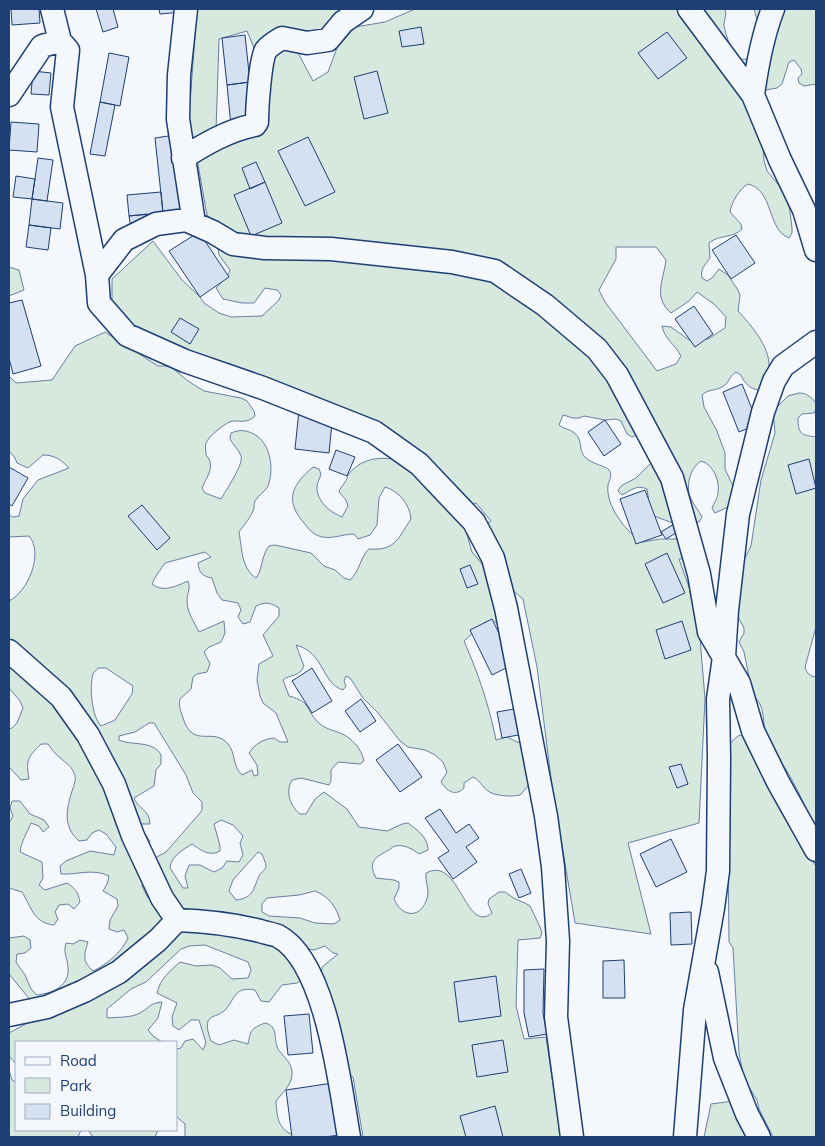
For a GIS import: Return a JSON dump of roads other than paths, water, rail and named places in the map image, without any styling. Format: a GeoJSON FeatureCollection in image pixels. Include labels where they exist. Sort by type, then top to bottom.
{"type":"FeatureCollection","features":[{"type":"Feature","properties":{"kind":"street"},"geometry":{"type":"LineString","coordinates":[[52,9],[60,41],[68,50],[62,107],[97,275],[99,303],[127,335],[186,361],[280,394],[374,432],[419,464],[474,522],[493,558],[506,608],[546,816],[553,867],[558,941],[556,1017],[572,1137]]}},
{"type":"Feature","properties":{"kind":"street"},"geometry":{"type":"LineString","coordinates":[[186,9],[178,75],[178,120],[194,223]]}},
{"type":"Feature","properties":{"kind":"street"},"geometry":{"type":"LineString","coordinates":[[183,158],[218,138],[255,125],[258,122],[257,109],[266,50],[282,38],[307,43],[328,40],[343,22],[362,9]]}},
{"type":"Feature","properties":{"kind":"street"},"geometry":{"type":"LineString","coordinates":[[689,9],[753,95],[780,160],[804,210],[816,250]]}},
{"type":"Feature","properties":{"kind":"street"},"geometry":{"type":"LineString","coordinates":[[753,95],[764,34],[773,9]]}},
{"type":"Feature","properties":{"kind":"street"},"geometry":{"type":"LineString","coordinates":[[9,95],[42,46],[60,41]]}},
{"type":"Feature","properties":{"kind":"street"},"geometry":{"type":"LineString","coordinates":[[97,275],[124,240],[156,224],[186,220],[213,232],[233,244],[265,248],[330,249],[452,262],[496,271],[545,305],[596,348],[617,375],[672,478],[699,574],[709,632],[739,683],[753,731],[778,782],[816,850]]}},
{"type":"Feature","properties":{"kind":"street"},"geometry":{"type":"LineString","coordinates":[[685,1137],[695,1010],[718,871],[718,699],[738,514],[762,412],[774,381],[783,366],[816,342]]}},
{"type":"Feature","properties":{"kind":"street"},"geometry":{"type":"LineString","coordinates":[[9,652],[61,698],[88,735],[114,784],[132,836],[158,889],[177,920]]}},
{"type":"Feature","properties":{"kind":"street"},"geometry":{"type":"LineString","coordinates":[[9,1015],[47,1007],[84,991],[119,972],[158,940],[177,920],[210,922],[278,936],[301,959],[315,982],[330,1035],[349,1137]]}},
{"type":"Feature","properties":{"kind":"street"},"geometry":{"type":"LineString","coordinates":[[704,961],[724,1058],[747,1114],[759,1137]]}}]}
